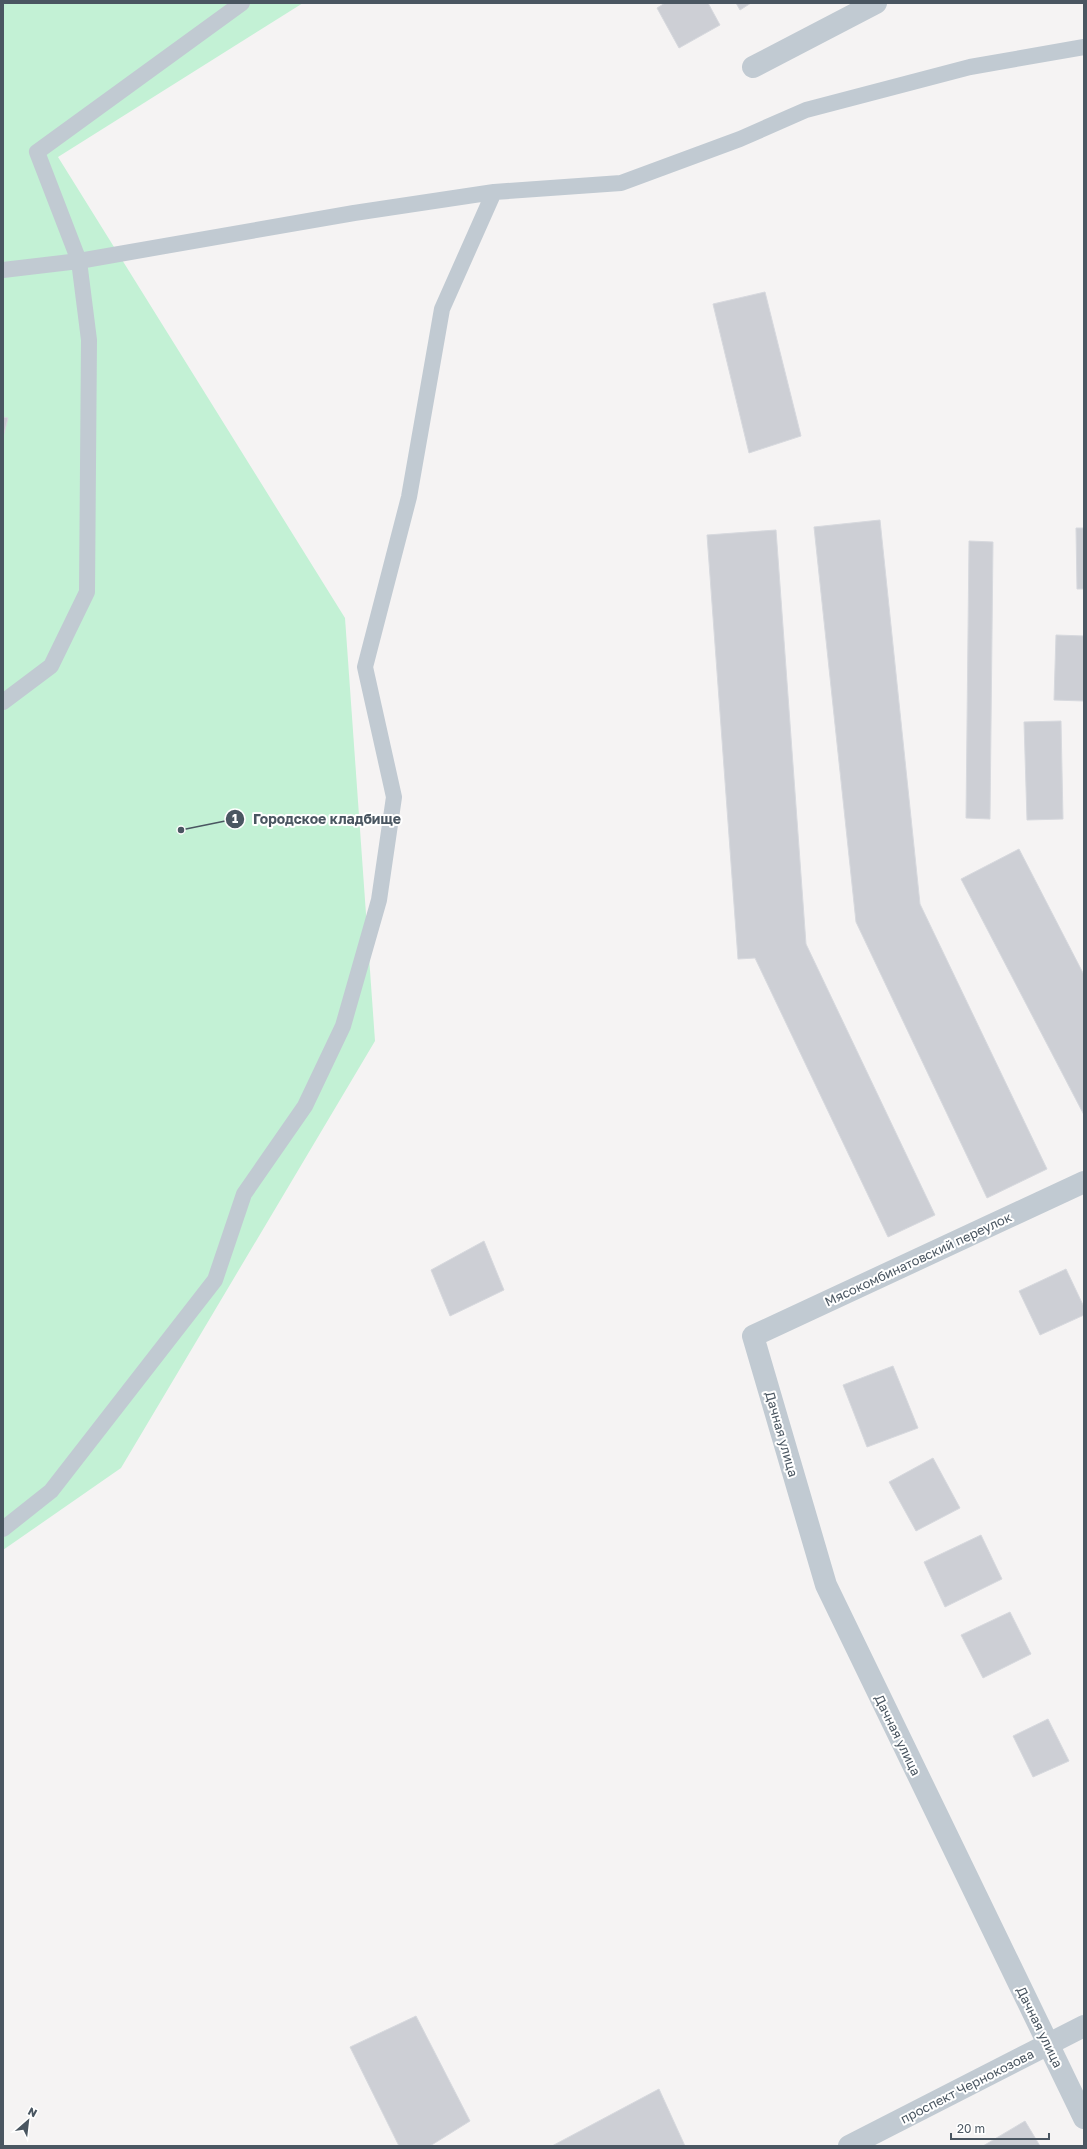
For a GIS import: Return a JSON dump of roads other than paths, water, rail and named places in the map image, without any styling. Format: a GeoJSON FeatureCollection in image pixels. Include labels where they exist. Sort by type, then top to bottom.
{"type":"FeatureCollection","features":[{"type":"Feature","properties":{"kind":"street"},"geometry":{"type":"LineString","coordinates":[[752,67],[876,3]]}},
{"type":"Feature","properties":{"kind":"street","name":"Мясокомбинатовский переулок"},"geometry":{"type":"LineString","coordinates":[[753,1336],[1084,1182]]}},
{"type":"Feature","properties":{"kind":"street","name":"Дачная улица"},"geometry":{"type":"LineString","coordinates":[[753,1336],[826,1585],[1084,2118]]}},
{"type":"Feature","properties":{"kind":"street","name":"проспект Чернокозова"},"geometry":{"type":"LineString","coordinates":[[849,2146],[1084,2026]]}},
{"type":"Feature","properties":{"kind":"lane"},"geometry":{"type":"LineString","coordinates":[[3,702],[51,666],[87,592],[89,340],[79,261],[37,152],[242,3]]}},
{"type":"Feature","properties":{"kind":"lane"},"geometry":{"type":"LineString","coordinates":[[3,270],[79,261],[354,213],[494,192],[622,183],[740,139],[806,110],[970,67],[1084,47]]}},
{"type":"Feature","properties":{"kind":"lane"},"geometry":{"type":"LineString","coordinates":[[3,1529],[51,1491],[215,1280],[244,1194],[305,1106],[343,1026],[379,900],[394,797],[365,667],[409,497],[442,309],[494,192]]}},
{"type":"Feature","properties":{"kind":"place","name":"Городское кладбище"},"geometry":{"type":"Point","coordinates":[181,830]}}]}
